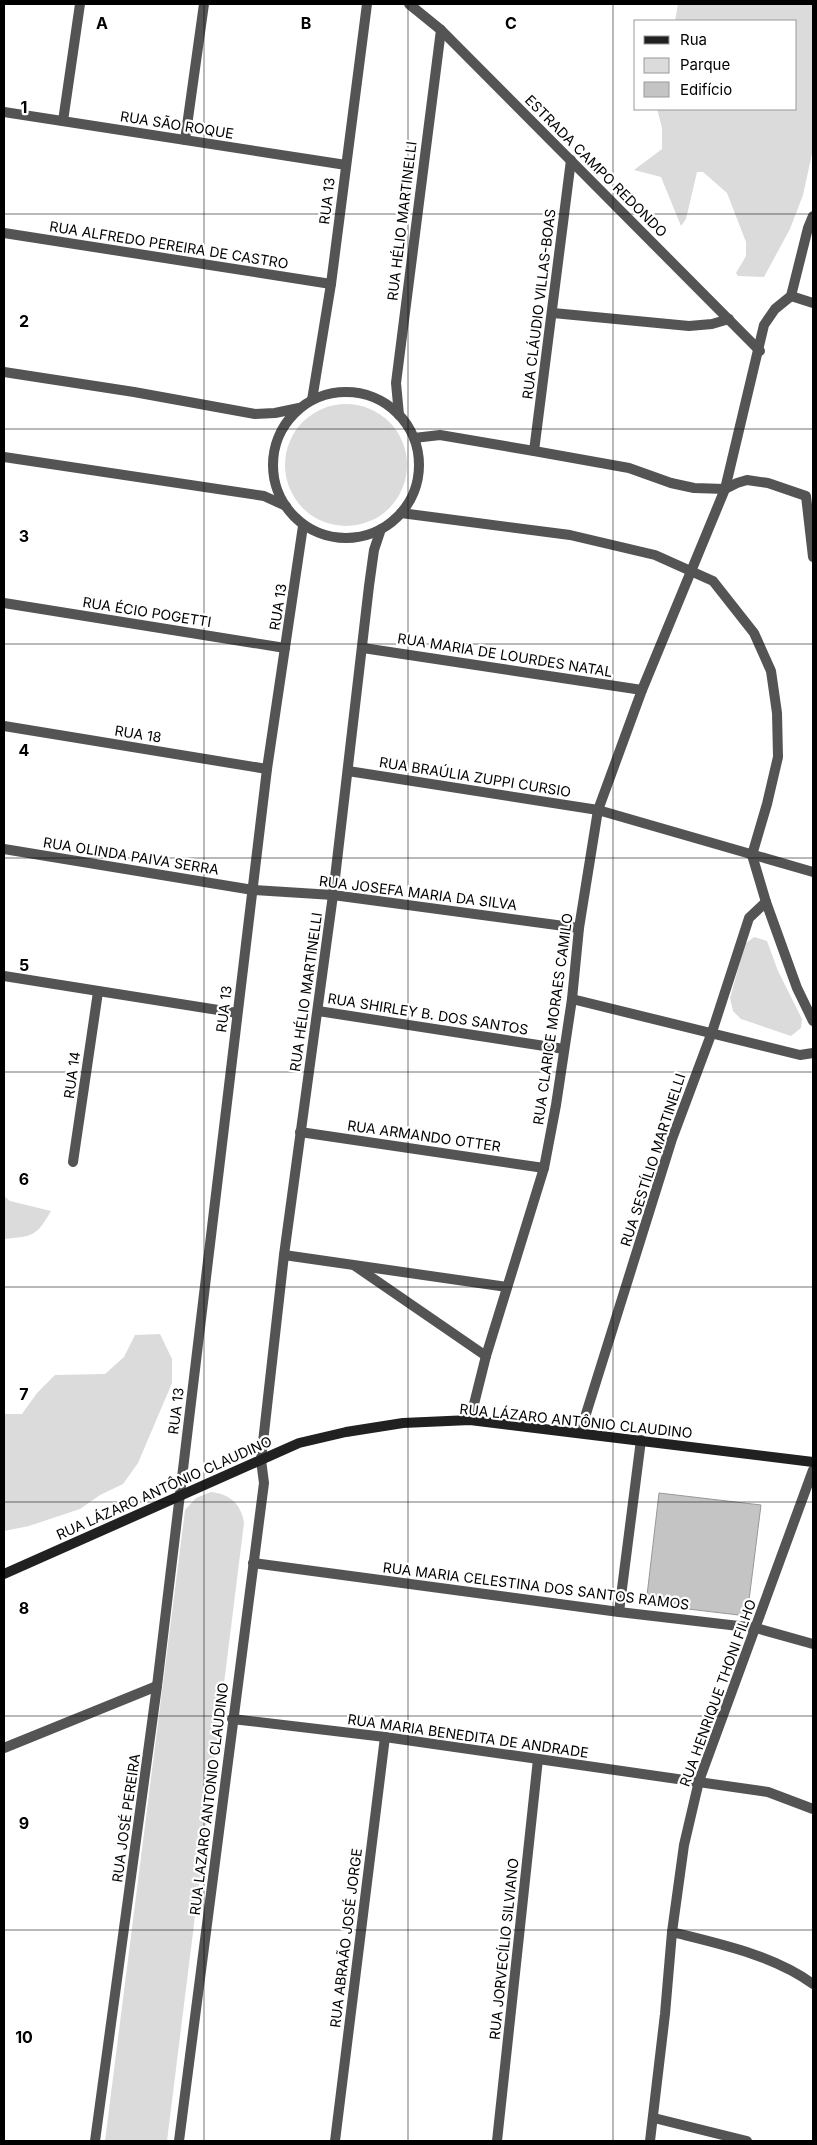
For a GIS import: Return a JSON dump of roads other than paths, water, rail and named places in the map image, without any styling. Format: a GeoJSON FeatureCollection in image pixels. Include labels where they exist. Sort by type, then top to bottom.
{"type":"FeatureCollection","features":[{"type":"Feature","properties":{"kind":"main road","name":"RUA LÁZARO ANTÔNIO CLAUDINO"},"geometry":{"type":"LineString","coordinates":[[4,1574],[299,1443],[346,1432],[403,1423],[470,1420],[813,1462]]}},
{"type":"Feature","properties":{"kind":"street"},"geometry":{"type":"LineString","coordinates":[[63,121],[80,4]]}},
{"type":"Feature","properties":{"kind":"street"},"geometry":{"type":"LineString","coordinates":[[185,140],[204,4]]}},
{"type":"Feature","properties":{"kind":"street","name":"RUA 13"},"geometry":{"type":"LineString","coordinates":[[312,400],[331,284],[367,4]]}},
{"type":"Feature","properties":{"kind":"street","name":"ESTRADA CAMPO REDONDO"},"geometry":{"type":"LineString","coordinates":[[410,4],[441,30],[760,351]]}},
{"type":"Feature","properties":{"kind":"street","name":"RUA HÉLIO MARTINELLI"},"geometry":{"type":"LineString","coordinates":[[399,415],[396,383],[441,30]]}},
{"type":"Feature","properties":{"kind":"street","name":"RUA SÃO ROQUE"},"geometry":{"type":"LineString","coordinates":[[4,112],[346,165]]}},
{"type":"Feature","properties":{"kind":"street","name":"RUA CLÁUDIO VILLAS-BOAS"},"geometry":{"type":"LineString","coordinates":[[534,450],[572,160]]}},
{"type":"Feature","properties":{"kind":"street"},"geometry":{"type":"LineString","coordinates":[[813,216],[808,228],[791,296],[813,303]]}},
{"type":"Feature","properties":{"kind":"street","name":"RUA ALFREDO PEREIRA DE CASTRO"},"geometry":{"type":"LineString","coordinates":[[4,234],[331,284]]}},
{"type":"Feature","properties":{"kind":"street","name":"RUA CLARICE MORAES CAMILO"},"geometry":{"type":"LineString","coordinates":[[470,1420],[486,1356],[544,1168],[556,1105],[572,998],[579,928],[598,810],[642,690],[725,489],[760,351],[764,325],[775,309],[791,296]]}},
{"type":"Feature","properties":{"kind":"street"},"geometry":{"type":"LineString","coordinates":[[553,313],[689,326],[712,324],[729,319]]}},
{"type":"Feature","properties":{"kind":"street"},"geometry":{"type":"LineString","coordinates":[[4,372],[134,392],[255,414],[276,413],[300,408]]}},
{"type":"Feature","properties":{"kind":"street"},"geometry":{"type":"LineString","coordinates":[[351,392],[377,399],[399,415],[414,438],[418,451],[418,479],[414,491],[401,513],[381,529],[356,538],[343,538],[324,534],[303,526],[286,506],[275,481],[274,454],[283,429],[300,408],[324,395],[351,392]]}},
{"type":"Feature","properties":{"kind":"street"},"geometry":{"type":"LineString","coordinates":[[414,438],[440,435],[534,450],[629,468],[671,484],[694,488],[725,489],[747,480],[768,483],[810,497],[809,510],[813,557]]}},
{"type":"Feature","properties":{"kind":"street"},"geometry":{"type":"LineString","coordinates":[[4,457],[264,496],[286,506]]}},
{"type":"Feature","properties":{"kind":"street"},"geometry":{"type":"LineString","coordinates":[[401,513],[570,535],[655,556],[692,570],[713,581],[754,633],[771,671],[777,713],[778,756],[767,804],[752,855],[766,902],[797,988],[813,1021]]}},
{"type":"Feature","properties":{"kind":"street","name":"RUA 13"},"geometry":{"type":"LineString","coordinates":[[180,1497],[267,769],[303,526]]}},
{"type":"Feature","properties":{"kind":"street","name":"RUA HÉLIO MARTINELLI"},"geometry":{"type":"LineString","coordinates":[[261,1460],[284,1255],[333,896],[374,550],[381,529]]}},
{"type":"Feature","properties":{"kind":"street","name":"RUA ÉCIO POGETTI"},"geometry":{"type":"LineString","coordinates":[[4,603],[285,648]]}},
{"type":"Feature","properties":{"kind":"street","name":"RUA MARIA DE LOURDES NATAL"},"geometry":{"type":"LineString","coordinates":[[363,648],[642,690]]}},
{"type":"Feature","properties":{"kind":"street","name":"RUA 18"},"geometry":{"type":"LineString","coordinates":[[4,726],[267,769]]}},
{"type":"Feature","properties":{"kind":"street","name":"RUA BRAÚLIA ZUPPI CURSIO"},"geometry":{"type":"LineString","coordinates":[[348,771],[598,810]]}},
{"type":"Feature","properties":{"kind":"street"},"geometry":{"type":"LineString","coordinates":[[598,810],[813,872]]}},
{"type":"Feature","properties":{"kind":"street","name":"RUA OLINDA PAIVA SERRA"},"geometry":{"type":"LineString","coordinates":[[4,849],[253,890]]}},
{"type":"Feature","properties":{"kind":"street","name":"RUA JOSEFA MARIA DA SILVA"},"geometry":{"type":"LineString","coordinates":[[253,890],[333,896],[579,928]]}},
{"type":"Feature","properties":{"kind":"street","name":"RUA SESTÍLIO MARTINELLI"},"geometry":{"type":"LineString","coordinates":[[580,1433],[672,1139],[712,1032],[749,918],[766,902]]}},
{"type":"Feature","properties":{"kind":"street"},"geometry":{"type":"LineString","coordinates":[[4,976],[237,1013]]}},
{"type":"Feature","properties":{"kind":"street","name":"RUA 14"},"geometry":{"type":"LineString","coordinates":[[73,1162],[98,992]]}},
{"type":"Feature","properties":{"kind":"street"},"geometry":{"type":"LineString","coordinates":[[572,998],[800,1055],[813,1053]]}},
{"type":"Feature","properties":{"kind":"street","name":"RUA SHIRLEY B. DOS SANTOS"},"geometry":{"type":"LineString","coordinates":[[318,1011],[564,1049]]}},
{"type":"Feature","properties":{"kind":"street","name":"RUA ARMANDO OTTER"},"geometry":{"type":"LineString","coordinates":[[300,1132],[544,1168]]}},
{"type":"Feature","properties":{"kind":"street"},"geometry":{"type":"LineString","coordinates":[[284,1255],[508,1287]]}},
{"type":"Feature","properties":{"kind":"street"},"geometry":{"type":"LineString","coordinates":[[352,1264],[486,1356]]}},
{"type":"Feature","properties":{"kind":"street"},"geometry":{"type":"LineString","coordinates":[[619,1612],[641,1440]]}},
{"type":"Feature","properties":{"kind":"street","name":"RUA LAZARO ANTONIO CLAUDINO"},"geometry":{"type":"LineString","coordinates":[[179,2141],[232,1719],[264,1483],[261,1460]]}},
{"type":"Feature","properties":{"kind":"street","name":"RUA HENRIQUE THONI FILHO"},"geometry":{"type":"LineString","coordinates":[[650,2141],[654,2118],[672,1932],[684,1845],[699,1781],[810,1485],[813,1470]]}},
{"type":"Feature","properties":{"kind":"street","name":"RUA JOSÉ PEREIRA"},"geometry":{"type":"LineString","coordinates":[[95,2141],[157,1686],[180,1497]]}},
{"type":"Feature","properties":{"kind":"street","name":"RUA MARIA CELESTINA DOS SANTOS RAMOS"},"geometry":{"type":"LineString","coordinates":[[253,1563],[619,1612],[756,1628],[813,1644]]}},
{"type":"Feature","properties":{"kind":"street"},"geometry":{"type":"LineString","coordinates":[[4,1748],[157,1686]]}},
{"type":"Feature","properties":{"kind":"street","name":"RUA MARIA BENEDITA DE ANDRADE"},"geometry":{"type":"LineString","coordinates":[[232,1719],[385,1737],[699,1781],[768,1792],[813,1809]]}},
{"type":"Feature","properties":{"kind":"street","name":"RUA ABRAÃO JOSÉ JORGE"},"geometry":{"type":"LineString","coordinates":[[335,2141],[385,1737]]}},
{"type":"Feature","properties":{"kind":"street","name":"RUA JORVECÍLIO SILVIANO"},"geometry":{"type":"LineString","coordinates":[[497,2141],[538,1759]]}},
{"type":"Feature","properties":{"kind":"street"},"geometry":{"type":"LineString","coordinates":[[672,1932],[729,1946],[802,1976],[813,1984]]}},
{"type":"Feature","properties":{"kind":"street"},"geometry":{"type":"LineString","coordinates":[[654,2118],[747,2141]]}}]}
